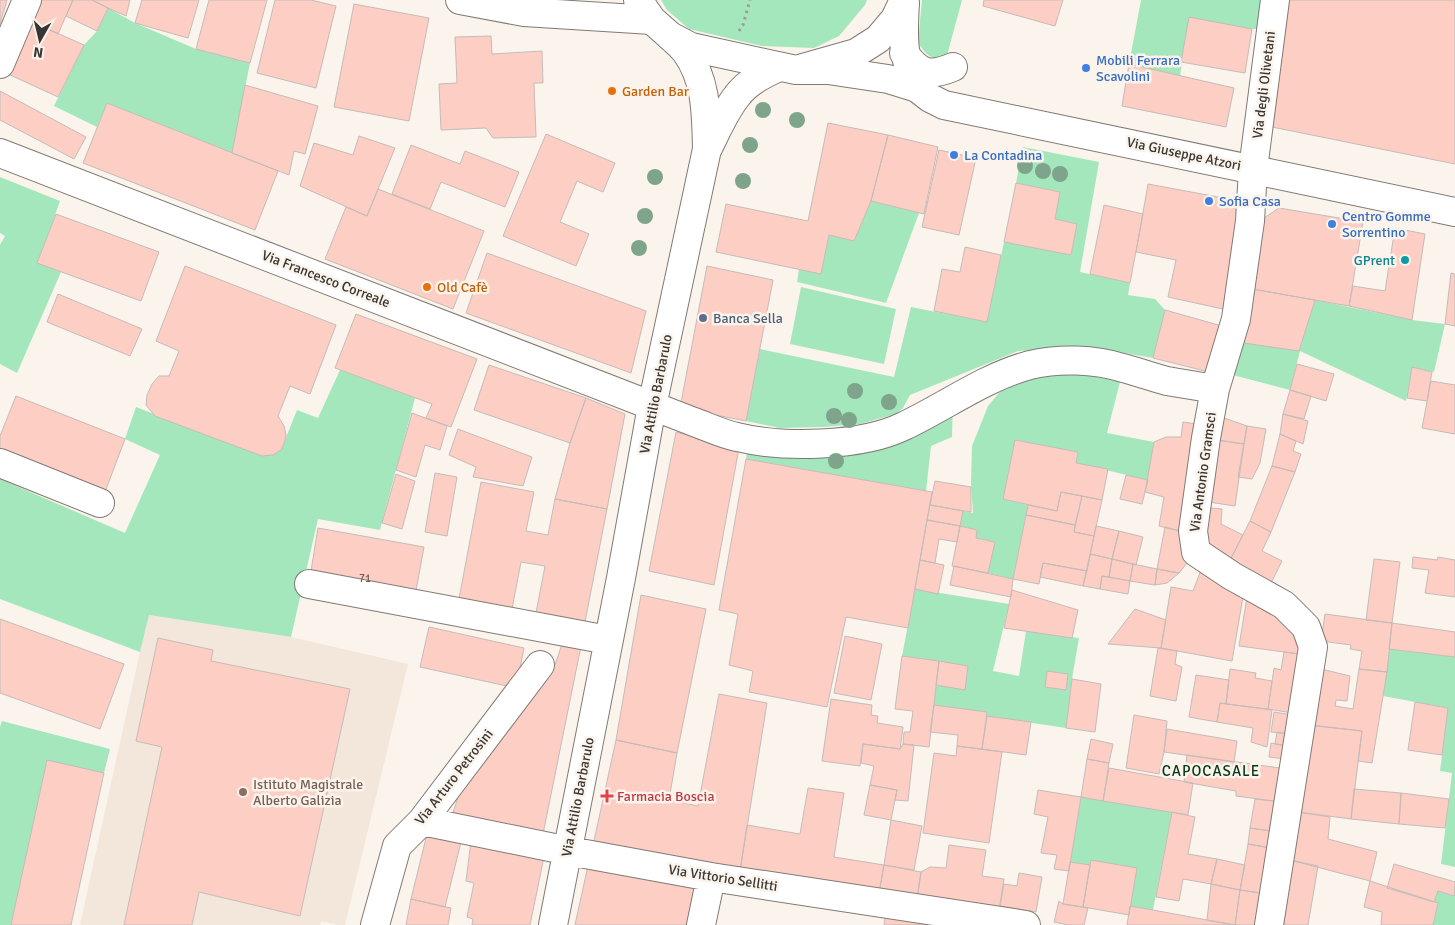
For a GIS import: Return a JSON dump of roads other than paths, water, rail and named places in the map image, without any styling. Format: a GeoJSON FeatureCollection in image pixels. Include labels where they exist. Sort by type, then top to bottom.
{"type":"FeatureCollection","features":[{"type":"Feature","properties":{"kind":"street"},"geometry":{"type":"LineString","coordinates":[[0,64],[27,0]]}},
{"type":"Feature","properties":{"kind":"street","name":"Via Giuseppe Atzori"},"geometry":{"type":"LineString","coordinates":[[460,0],[653,19],[692,47],[788,68],[828,70],[888,79],[917,88],[930,98],[944,105],[1455,212]]}},
{"type":"Feature","properties":{"kind":"street","name":"Via Giuseppe Atzori"},"geometry":{"type":"LineString","coordinates":[[904,0],[904,53],[910,75],[917,88]]}},
{"type":"Feature","properties":{"kind":"street","name":"Via Giuseppe Atzori"},"geometry":{"type":"LineString","coordinates":[[788,68],[856,53],[878,39],[895,18],[904,0]]}},
{"type":"Feature","properties":{"kind":"street","name":"Via degli Olivetani"},"geometry":{"type":"LineString","coordinates":[[1253,169],[1275,0]]}},
{"type":"Feature","properties":{"kind":"street","name":"Via Attilio Barbarulo"},"geometry":{"type":"LineString","coordinates":[[554,925],[652,406],[707,149],[706,107],[703,87],[697,71],[686,52],[653,19]]}},
{"type":"Feature","properties":{"kind":"street"},"geometry":{"type":"LineString","coordinates":[[904,53],[914,65],[924,72],[940,73],[953,67]]}},
{"type":"Feature","properties":{"kind":"street","name":"Via Attilio Barbarulo"},"geometry":{"type":"LineString","coordinates":[[707,149],[737,95],[762,75],[788,68]]}},
{"type":"Feature","properties":{"kind":"street","name":"Via Francesco Correale"},"geometry":{"type":"LineString","coordinates":[[0,153],[735,437],[776,442],[823,443],[861,440],[903,427],[990,380],[1029,365],[1058,361],[1090,362],[1121,367],[1166,380],[1215,389]]}},
{"type":"Feature","properties":{"kind":"street","name":"Via Antonio Gramsci"},"geometry":{"type":"LineString","coordinates":[[1253,169],[1250,221],[1236,319],[1215,389],[1193,531],[1196,552],[1232,576],[1284,605],[1306,627],[1313,647],[1269,925]]}},
{"type":"Feature","properties":{"kind":"street"},"geometry":{"type":"LineString","coordinates":[[0,463],[100,503]]}},
{"type":"Feature","properties":{"kind":"street"},"geometry":{"type":"LineString","coordinates":[[309,584],[608,640]]}},
{"type":"Feature","properties":{"kind":"street","name":"Via Arturo Petrosini"},"geometry":{"type":"LineString","coordinates":[[375,925],[397,846],[422,821],[540,665]]}},
{"type":"Feature","properties":{"kind":"street","name":"Via Vittorio Sellitti"},"geometry":{"type":"LineString","coordinates":[[422,821],[568,851],[710,877],[1026,925]]}},
{"type":"Feature","properties":{"kind":"street"},"geometry":{"type":"LineString","coordinates":[[701,925],[710,877]]}},
{"type":"Feature","properties":{"kind":"place","name":"Mobili Ferrara Scavolini"},"geometry":{"type":"Point","coordinates":[1086,68]}},
{"type":"Feature","properties":{"kind":"place","name":"Garden Bar"},"geometry":{"type":"Point","coordinates":[612,91]}},
{"type":"Feature","properties":{"kind":"place","name":"La Contadina"},"geometry":{"type":"Point","coordinates":[954,155]}},
{"type":"Feature","properties":{"kind":"place","name":"Sofia Casa"},"geometry":{"type":"Point","coordinates":[1209,201]}},
{"type":"Feature","properties":{"kind":"place","name":"Centro Gomme Sorrentino"},"geometry":{"type":"Point","coordinates":[1332,224]}},
{"type":"Feature","properties":{"kind":"place","name":"GPrent"},"geometry":{"type":"Point","coordinates":[1405,260]}},
{"type":"Feature","properties":{"kind":"place","name":"Old Cafè"},"geometry":{"type":"Point","coordinates":[427,287]}},
{"type":"Feature","properties":{"kind":"place","name":"Banca Sella"},"geometry":{"type":"Point","coordinates":[703,318]}},
{"type":"Feature","properties":{"kind":"place","name":"Istituto Magistrale Alberto Galizia"},"geometry":{"type":"Point","coordinates":[243,792]}},
{"type":"Feature","properties":{"kind":"place","name":"Farmacia Boscia"},"geometry":{"type":"Point","coordinates":[607,796]}},
{"type":"Feature","properties":{"kind":"district","name":"CAPOCASALE"},"geometry":{"type":"Point","coordinates":[1211,771]}}]}
